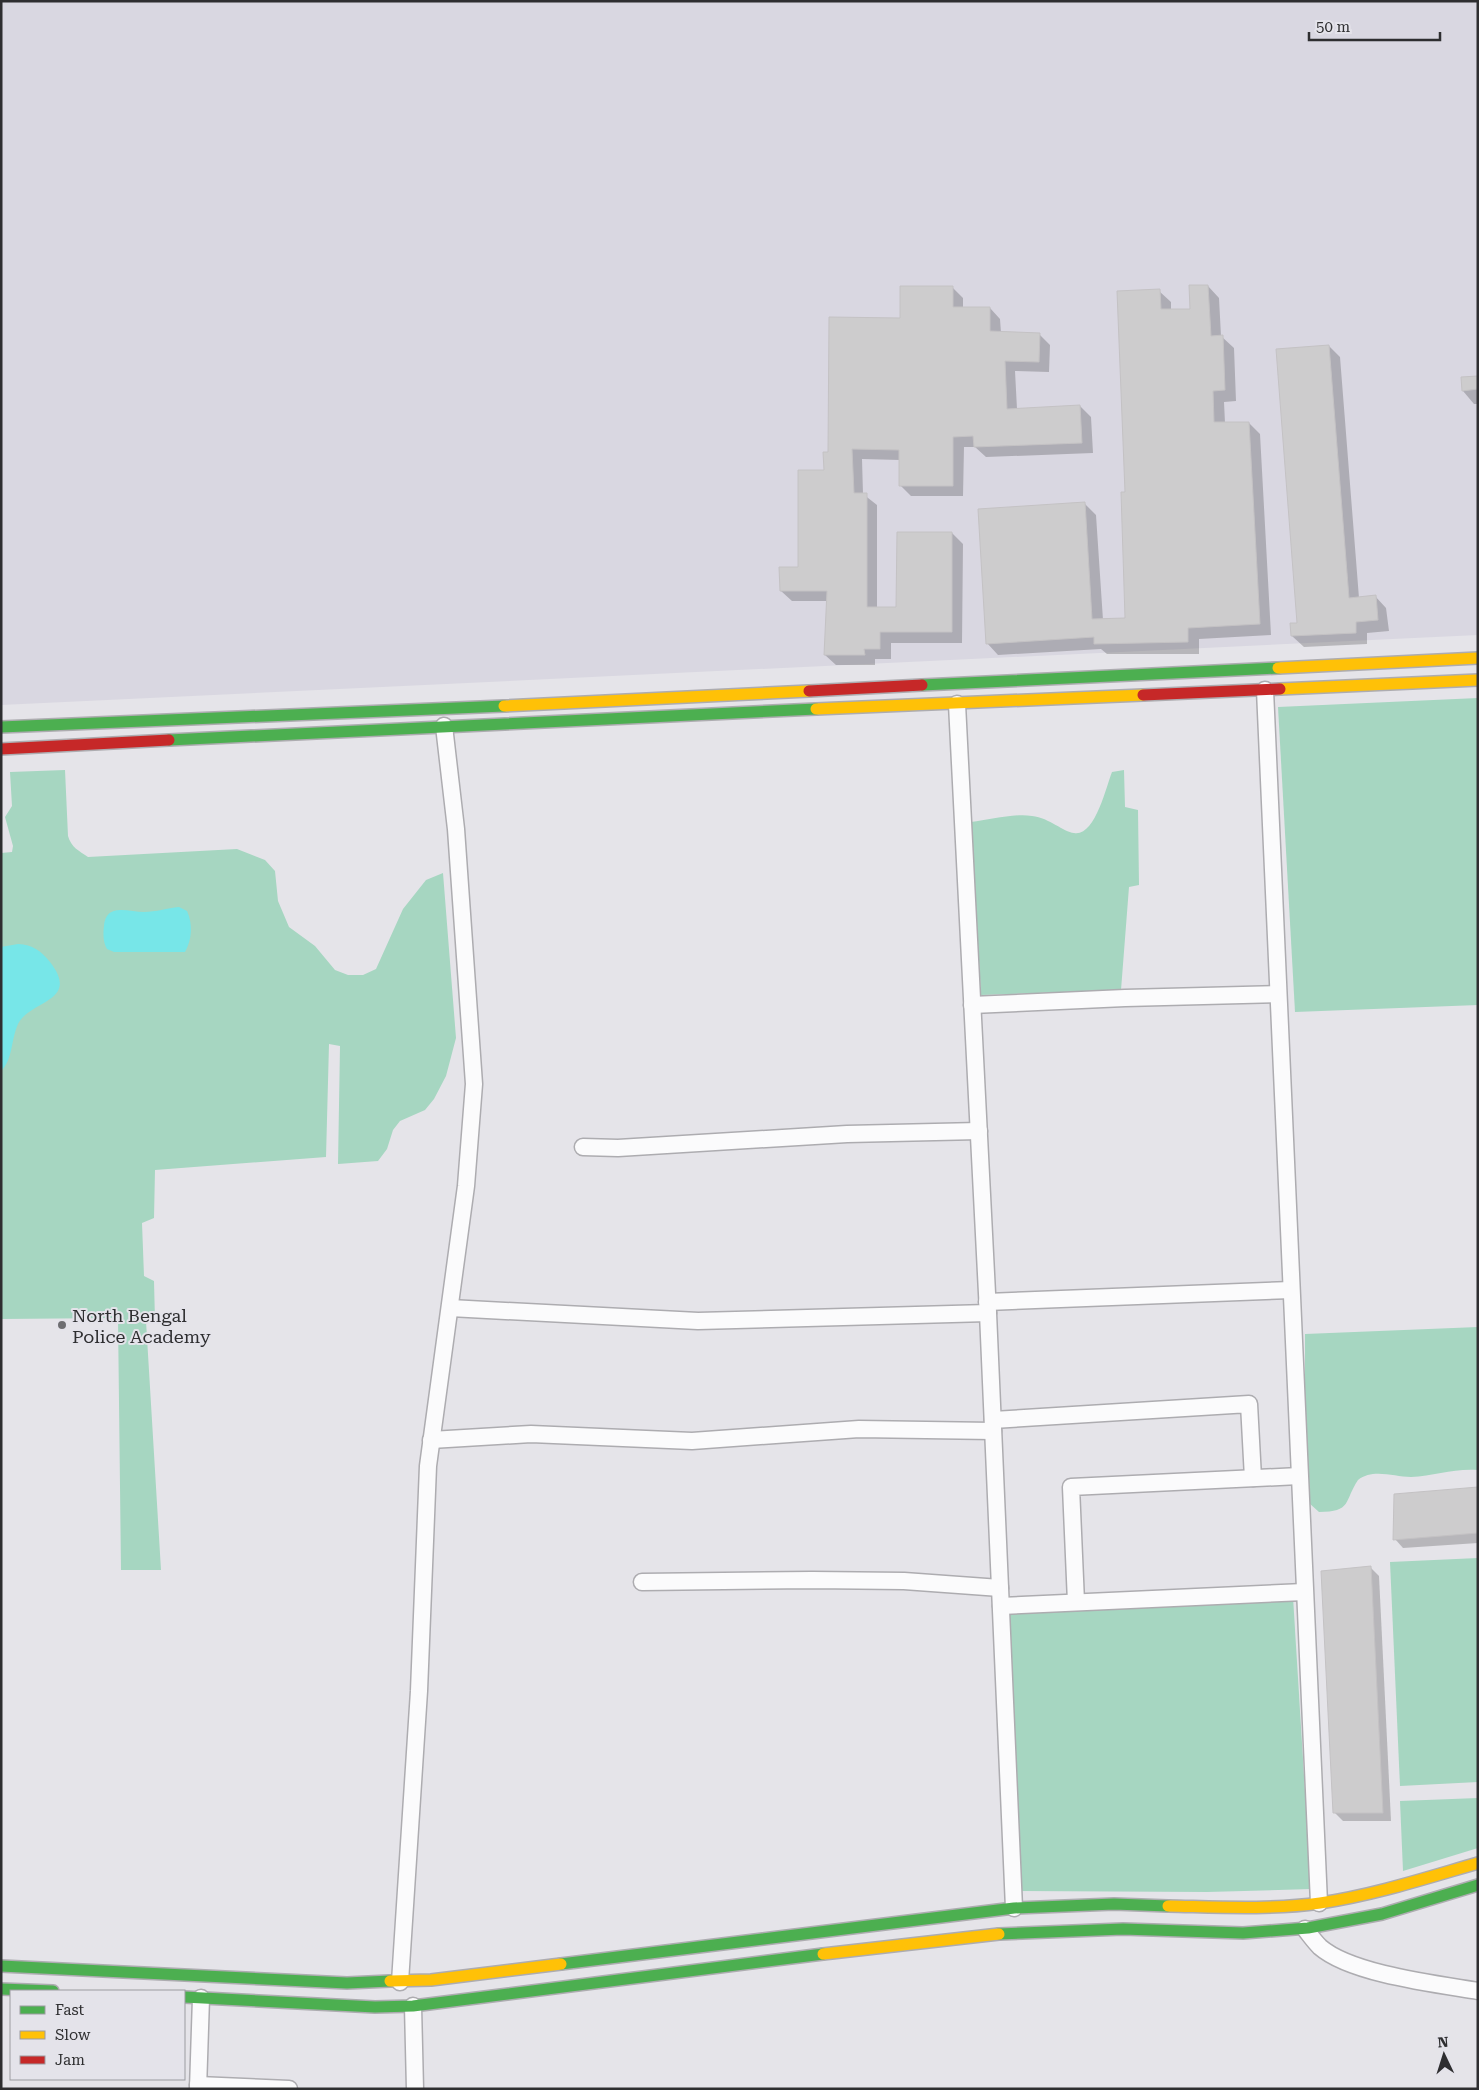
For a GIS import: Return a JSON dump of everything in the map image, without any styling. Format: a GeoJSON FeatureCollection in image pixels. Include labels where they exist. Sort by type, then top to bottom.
{"type":"FeatureCollection","features":[{"type":"Feature","properties":{"kind":"street"},"geometry":{"type":"LineString","coordinates":[[1,727],[444,709],[1478,658]]}},
{"type":"Feature","properties":{"kind":"street"},"geometry":{"type":"LineString","coordinates":[[1264,668],[1319,1904],[1313,1928],[1320,1947],[1349,1963],[1411,1979],[1478,1991]]}},
{"type":"Feature","properties":{"kind":"street"},"geometry":{"type":"LineString","coordinates":[[1,749],[444,726],[1478,680]]}},
{"type":"Feature","properties":{"kind":"street"},"geometry":{"type":"LineString","coordinates":[[957,704],[988,1308],[1016,1932]]}},
{"type":"Feature","properties":{"kind":"street"},"geometry":{"type":"LineString","coordinates":[[415,2089],[408,2006],[400,1982],[419,1691],[428,1466],[466,1186],[474,1084],[456,829],[444,726]]}},
{"type":"Feature","properties":{"kind":"street"},"geometry":{"type":"LineString","coordinates":[[972,1006],[1135,997],[1278,994]]}},
{"type":"Feature","properties":{"kind":"street"},"geometry":{"type":"LineString","coordinates":[[583,1147],[618,1148],[848,1134],[979,1131]]}},
{"type":"Feature","properties":{"kind":"street"},"geometry":{"type":"LineString","coordinates":[[450,1308],[698,1322],[988,1308],[1291,1290]]}},
{"type":"Feature","properties":{"kind":"street"},"geometry":{"type":"LineString","coordinates":[[431,1440],[531,1434],[692,1441],[859,1429],[993,1425],[1249,1404],[1253,1478]]}},
{"type":"Feature","properties":{"kind":"street"},"geometry":{"type":"LineString","coordinates":[[1076,1602],[1071,1487],[1299,1476]]}},
{"type":"Feature","properties":{"kind":"street"},"geometry":{"type":"LineString","coordinates":[[642,1582],[904,1581],[1000,1588]]}},
{"type":"Feature","properties":{"kind":"street"},"geometry":{"type":"LineString","coordinates":[[1001,1606],[1304,1592]]}},
{"type":"Feature","properties":{"kind":"street"},"geometry":{"type":"LineString","coordinates":[[1,1966],[337,1982],[400,1982],[455,1978],[1014,1908],[1114,1904],[1248,1908],[1319,1904],[1380,1892],[1478,1863]]}},
{"type":"Feature","properties":{"kind":"street"},"geometry":{"type":"LineString","coordinates":[[185,1998],[408,2006],[960,1937],[1016,1932],[1088,1929],[1249,1932],[1313,1928],[1386,1914],[1478,1885]]}},
{"type":"Feature","properties":{"kind":"street"},"geometry":{"type":"LineString","coordinates":[[65,1984],[66,1969]]}},
{"type":"Feature","properties":{"kind":"street"},"geometry":{"type":"LineString","coordinates":[[1,1989],[27,1990]]}},
{"type":"Feature","properties":{"kind":"street"},"geometry":{"type":"LineString","coordinates":[[201,1998],[198,2087],[289,2089]]}},
{"type":"Feature","properties":{"kind":"shaded area"},"geometry":{"type":"Polygon","coordinates":[[[1,1],[1478,1],[1478,635],[1,705],[1,1]]]}},
{"type":"Feature","properties":{"kind":"green space"},"geometry":{"type":"Polygon","coordinates":[[[1478,698],[1478,1005],[1295,1012],[1278,707],[1478,698]]]}},
{"type":"Feature","properties":{"kind":"green space"},"geometry":{"type":"Polygon","coordinates":[[[65,770],[68,836],[73,846],[79,851],[88,857],[237,849],[265,860],[275,871],[278,901],[289,927],[315,946],[335,970],[348,975],[363,975],[376,969],[403,909],[426,880],[443,873],[456,1038],[446,1076],[434,1099],[425,1110],[400,1121],[393,1130],[387,1149],[378,1161],[338,1164],[340,1046],[329,1044],[326,1157],[155,1170],[154,1218],[142,1223],[144,1276],[154,1281],[155,1321],[146,1321],[161,1570],[121,1570],[118,1318],[1,1319],[1,853],[12,852],[13,846],[5,817],[12,806],[10,772],[65,770]]]}},
{"type":"Feature","properties":{"kind":"green space"},"geometry":{"type":"Polygon","coordinates":[[[1124,770],[1125,807],[1138,810],[1139,885],[1129,887],[1121,990],[981,995],[971,822],[1025,815],[1045,819],[1070,832],[1081,832],[1088,827],[1099,810],[1112,772],[1124,770]]]}},
{"type":"Feature","properties":{"kind":"green space"},"geometry":{"type":"Polygon","coordinates":[[[1478,1327],[1478,1470],[1461,1470],[1411,1477],[1370,1474],[1358,1480],[1346,1504],[1337,1510],[1319,1512],[1309,1503],[1305,1452],[1305,1334],[1478,1327]]]}},
{"type":"Feature","properties":{"kind":"green space"},"geometry":{"type":"Polygon","coordinates":[[[1478,1558],[1478,1782],[1400,1786],[1390,1562],[1478,1558]]]}},
{"type":"Feature","properties":{"kind":"green space"},"geometry":{"type":"Polygon","coordinates":[[[1293,1597],[1311,1889],[1207,1892],[1019,1891],[1007,1612],[1293,1597]]]}},
{"type":"Feature","properties":{"kind":"green space"},"geometry":{"type":"Polygon","coordinates":[[[1478,1798],[1478,1848],[1403,1871],[1400,1801],[1478,1798]]]}},
{"type":"Feature","properties":{"kind":"water"},"geometry":{"type":"Polygon","coordinates":[[[179,907],[187,911],[191,927],[185,952],[114,952],[107,949],[104,940],[104,926],[109,914],[114,911],[148,912],[179,907]]]}},
{"type":"Feature","properties":{"kind":"water"},"geometry":{"type":"Polygon","coordinates":[[[18,944],[32,947],[43,954],[58,975],[60,985],[57,993],[24,1016],[18,1024],[8,1061],[1,1071],[1,947],[18,944]]]}},
{"type":"Feature","properties":{"kind":"building"},"geometry":{"type":"Polygon","coordinates":[[[1189,285],[1208,285],[1211,336],[1223,335],[1225,390],[1213,391],[1214,422],[1249,422],[1260,624],[1188,628],[1188,642],[1094,644],[1094,637],[986,644],[978,509],[1085,502],[1092,619],[1125,618],[1121,492],[1125,492],[1117,291],[1160,289],[1161,309],[1190,309],[1189,285]]]}},
{"type":"Feature","properties":{"kind":"building"},"geometry":{"type":"Polygon","coordinates":[[[900,286],[953,286],[953,307],[990,307],[990,331],[1040,333],[1039,362],[1005,361],[1007,409],[1080,405],[1082,443],[974,447],[973,436],[953,437],[953,486],[899,486],[899,450],[852,449],[854,493],[867,493],[867,607],[896,607],[897,532],[952,532],[952,632],[880,632],[880,649],[864,649],[865,655],[824,655],[827,591],[780,591],[779,567],[798,567],[798,470],[824,470],[823,452],[828,452],[829,317],[900,318],[900,286]]]}},
{"type":"Feature","properties":{"kind":"building"},"geometry":{"type":"Polygon","coordinates":[[[1329,345],[1349,598],[1376,595],[1378,620],[1356,622],[1356,633],[1291,636],[1290,623],[1297,623],[1276,349],[1329,345]]]}},
{"type":"Feature","properties":{"kind":"building"},"geometry":{"type":"Polygon","coordinates":[[[1478,376],[1478,389],[1462,391],[1461,377],[1478,376]]]}},
{"type":"Feature","properties":{"kind":"building"},"geometry":{"type":"Polygon","coordinates":[[[1478,1487],[1478,1533],[1393,1540],[1394,1494],[1478,1487]]]}},
{"type":"Feature","properties":{"kind":"building"},"geometry":{"type":"Polygon","coordinates":[[[1371,1566],[1383,1813],[1333,1813],[1321,1571],[1371,1566]]]}},
{"type":"Feature","properties":{"kind":"traffic: fast"},"geometry":{"type":"LineString","coordinates":[[922,685],[1278,668]]}},
{"type":"Feature","properties":{"kind":"traffic: fast"},"geometry":{"type":"LineString","coordinates":[[1,727],[504,706]]}},
{"type":"Feature","properties":{"kind":"traffic: fast"},"geometry":{"type":"LineString","coordinates":[[169,740],[816,709]]}},
{"type":"Feature","properties":{"kind":"traffic: fast"},"geometry":{"type":"LineString","coordinates":[[999,1934],[1123,1929],[1243,1933],[1308,1928],[1382,1914],[1478,1885]]}},
{"type":"Feature","properties":{"kind":"traffic: fast"},"geometry":{"type":"LineString","coordinates":[[561,1964],[1014,1908],[1114,1904],[1168,1906]]}},
{"type":"Feature","properties":{"kind":"traffic: fast"},"geometry":{"type":"LineString","coordinates":[[185,1997],[375,2007],[413,2006],[823,1954]]}},
{"type":"Feature","properties":{"kind":"traffic: fast"},"geometry":{"type":"LineString","coordinates":[[1,1966],[347,1983],[390,1981]]}},
{"type":"Feature","properties":{"kind":"traffic: fast"},"geometry":{"type":"LineString","coordinates":[[1,1989],[27,1990]]}},
{"type":"Feature","properties":{"kind":"traffic: slow"},"geometry":{"type":"LineString","coordinates":[[1278,668],[1478,658]]}},
{"type":"Feature","properties":{"kind":"traffic: slow"},"geometry":{"type":"LineString","coordinates":[[1280,689],[1478,680]]}},
{"type":"Feature","properties":{"kind":"traffic: slow"},"geometry":{"type":"LineString","coordinates":[[504,706],[809,691]]}},
{"type":"Feature","properties":{"kind":"traffic: slow"},"geometry":{"type":"LineString","coordinates":[[816,709],[1143,695]]}},
{"type":"Feature","properties":{"kind":"traffic: slow"},"geometry":{"type":"LineString","coordinates":[[1168,1906],[1263,1907],[1320,1903],[1380,1891],[1478,1863]]}},
{"type":"Feature","properties":{"kind":"traffic: slow"},"geometry":{"type":"LineString","coordinates":[[823,1954],[999,1934]]}},
{"type":"Feature","properties":{"kind":"traffic: slow"},"geometry":{"type":"LineString","coordinates":[[390,1981],[431,1980],[561,1964]]}},
{"type":"Feature","properties":{"kind":"traffic: jam"},"geometry":{"type":"LineString","coordinates":[[809,691],[922,685]]}},
{"type":"Feature","properties":{"kind":"traffic: jam"},"geometry":{"type":"LineString","coordinates":[[1143,695],[1280,689]]}},
{"type":"Feature","properties":{"kind":"traffic: jam"},"geometry":{"type":"LineString","coordinates":[[1,749],[169,740]]}},
{"type":"Feature","properties":{"kind":"place","name":"North Bengal Police Academy"},"geometry":{"type":"Point","coordinates":[62,1325]}}]}
